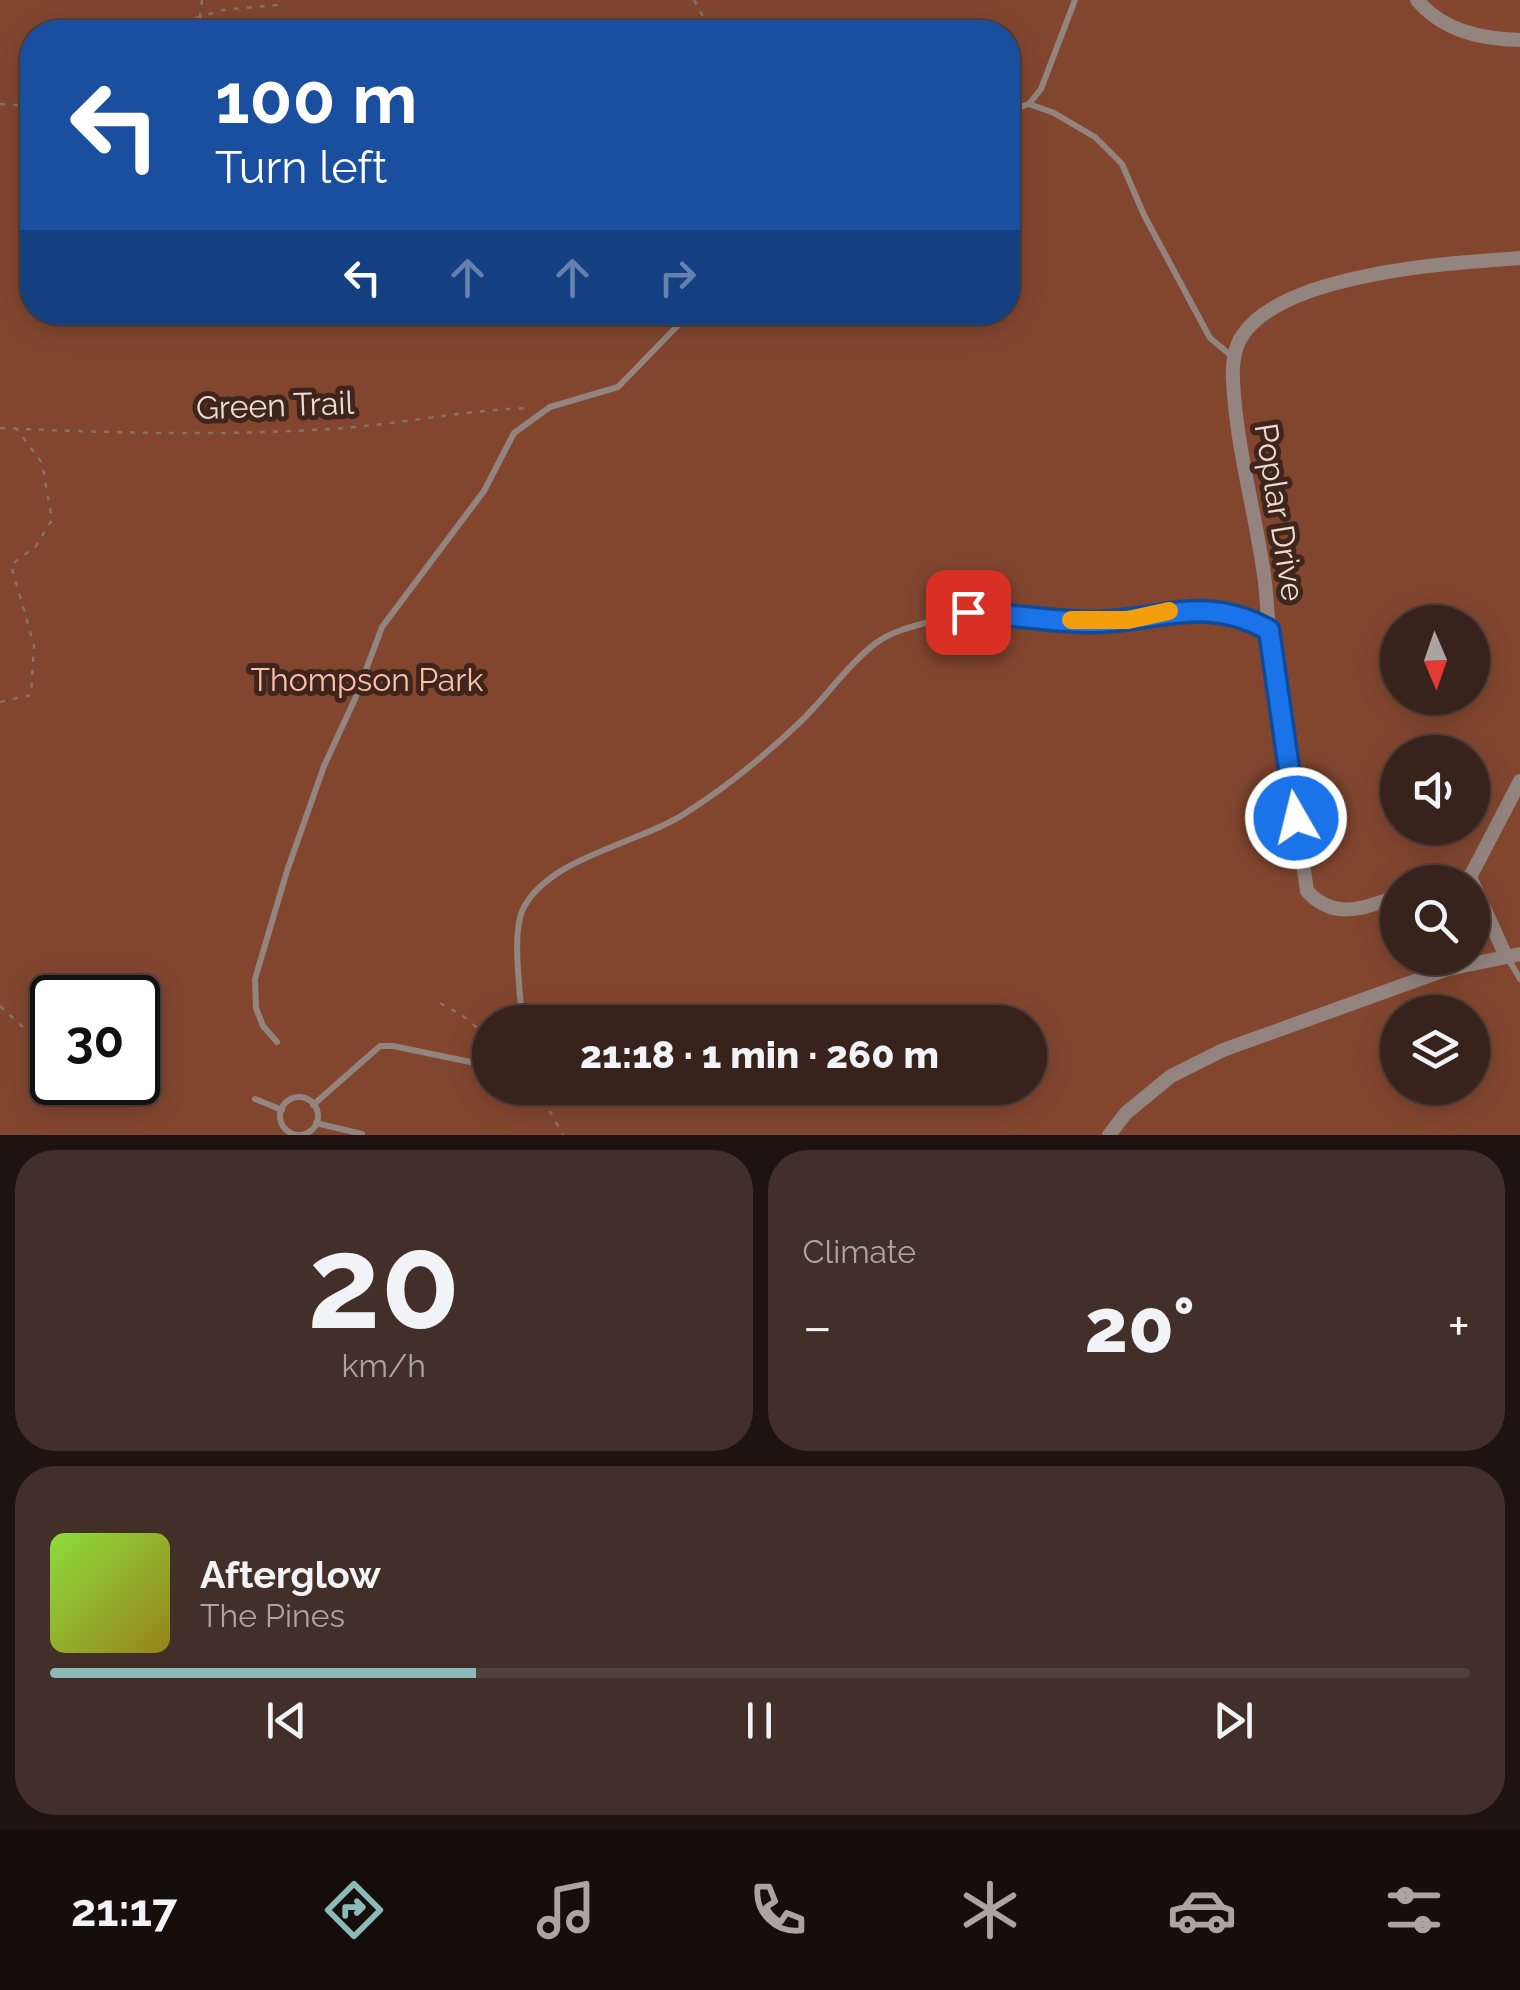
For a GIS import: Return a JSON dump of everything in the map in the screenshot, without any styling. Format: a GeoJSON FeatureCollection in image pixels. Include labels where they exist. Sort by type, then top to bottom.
{"type":"FeatureCollection","features":[{"type":"Feature","properties":{"kind":"street"},"geometry":{"type":"LineString","coordinates":[[1417,0],[1444,24],[1468,34],[1520,40]]}},
{"type":"Feature","properties":{"kind":"street"},"geometry":{"type":"LineString","coordinates":[[1234,358],[1243,334],[1292,296],[1418,268],[1520,258]]}},
{"type":"Feature","properties":{"kind":"street","name":"Poplar Drive"},"geometry":{"type":"LineString","coordinates":[[1234,358],[1232,379],[1264,574],[1307,892],[1320,906],[1345,910],[1380,903]]}},
{"type":"Feature","properties":{"kind":"street"},"geometry":{"type":"LineString","coordinates":[[1476,865],[1520,781]]}},
{"type":"Feature","properties":{"kind":"street"},"geometry":{"type":"LineString","coordinates":[[1110,1135],[1126,1113],[1171,1076],[1224,1050],[1448,969],[1513,954],[1490,913]]}},
{"type":"Feature","properties":{"kind":"lane"},"geometry":{"type":"LineString","coordinates":[[1020,107],[1030,104],[1042,89],[1076,0]]}},
{"type":"Feature","properties":{"kind":"lane"},"geometry":{"type":"LineString","coordinates":[[1030,104],[1095,137],[1122,164],[1144,215],[1210,338],[1234,358]]}},
{"type":"Feature","properties":{"kind":"lane"},"geometry":{"type":"LineString","coordinates":[[277,1042],[263,1026],[256,1008],[255,979],[324,766],[356,699],[382,627],[484,491],[514,433],[550,408],[618,387],[678,325]]}},
{"type":"Feature","properties":{"kind":"lane"},"geometry":{"type":"LineString","coordinates":[[521,1005],[522,911],[541,886],[568,866],[679,817],[718,792],[798,724],[877,642],[905,628],[968,612],[1086,622],[1128,620],[1170,611],[1212,611],[1245,617],[1269,630]]}},
{"type":"Feature","properties":{"kind":"lane"},"geometry":{"type":"LineString","coordinates":[[1513,954],[1520,978]]}},
{"type":"Feature","properties":{"kind":"lane"},"geometry":{"type":"LineString","coordinates":[[314,1105],[380,1046],[472,1062]]}},
{"type":"Feature","properties":{"kind":"lane"},"geometry":{"type":"LineString","coordinates":[[296,1098],[314,1105],[316,1123],[308,1133],[294,1135],[282,1124],[286,1103],[296,1098]]}},
{"type":"Feature","properties":{"kind":"lane"},"geometry":{"type":"LineString","coordinates":[[255,1099],[282,1110]]}},
{"type":"Feature","properties":{"kind":"lane"},"geometry":{"type":"LineString","coordinates":[[316,1123],[362,1134]]}},
{"type":"Feature","properties":{"kind":"path"},"geometry":{"type":"LineString","coordinates":[[201,20],[202,0]]}},
{"type":"Feature","properties":{"kind":"path"},"geometry":{"type":"LineString","coordinates":[[187,20],[223,10],[276,5],[284,0]]}},
{"type":"Feature","properties":{"kind":"path","name":"Green Trail"},"geometry":{"type":"LineString","coordinates":[[0,428],[247,433],[336,429],[482,410],[550,408]]}},
{"type":"Feature","properties":{"kind":"path"},"geometry":{"type":"LineString","coordinates":[[0,702],[30,696],[34,645],[11,565],[36,546],[52,520],[42,462],[17,428]]}},
{"type":"Feature","properties":{"kind":"path"},"geometry":{"type":"LineString","coordinates":[[440,1002],[472,1023]]}},
{"type":"Feature","properties":{"kind":"path"},"geometry":{"type":"LineString","coordinates":[[0,1006],[30,1034]]}},
{"type":"Feature","properties":{"kind":"path"},"geometry":{"type":"LineString","coordinates":[[546,1105],[563,1135]]}},
{"type":"Feature","properties":{"kind":"green space","name":"Thompson Park"},"geometry":{"type":"Polygon","coordinates":[[[0,0],[1520,0],[1520,1135],[0,1135],[0,0]]]}},
{"type":"Feature","properties":{"kind":"slow traffic"},"geometry":{"type":"LineString","coordinates":[[1071,620],[1128,620],[1169,611]]}},
{"type":"Feature","properties":{"kind":"route"},"geometry":{"type":"LineString","coordinates":[[968,612],[1086,622],[1128,620],[1170,611],[1212,611],[1245,617],[1269,630],[1296,818]]}}]}
